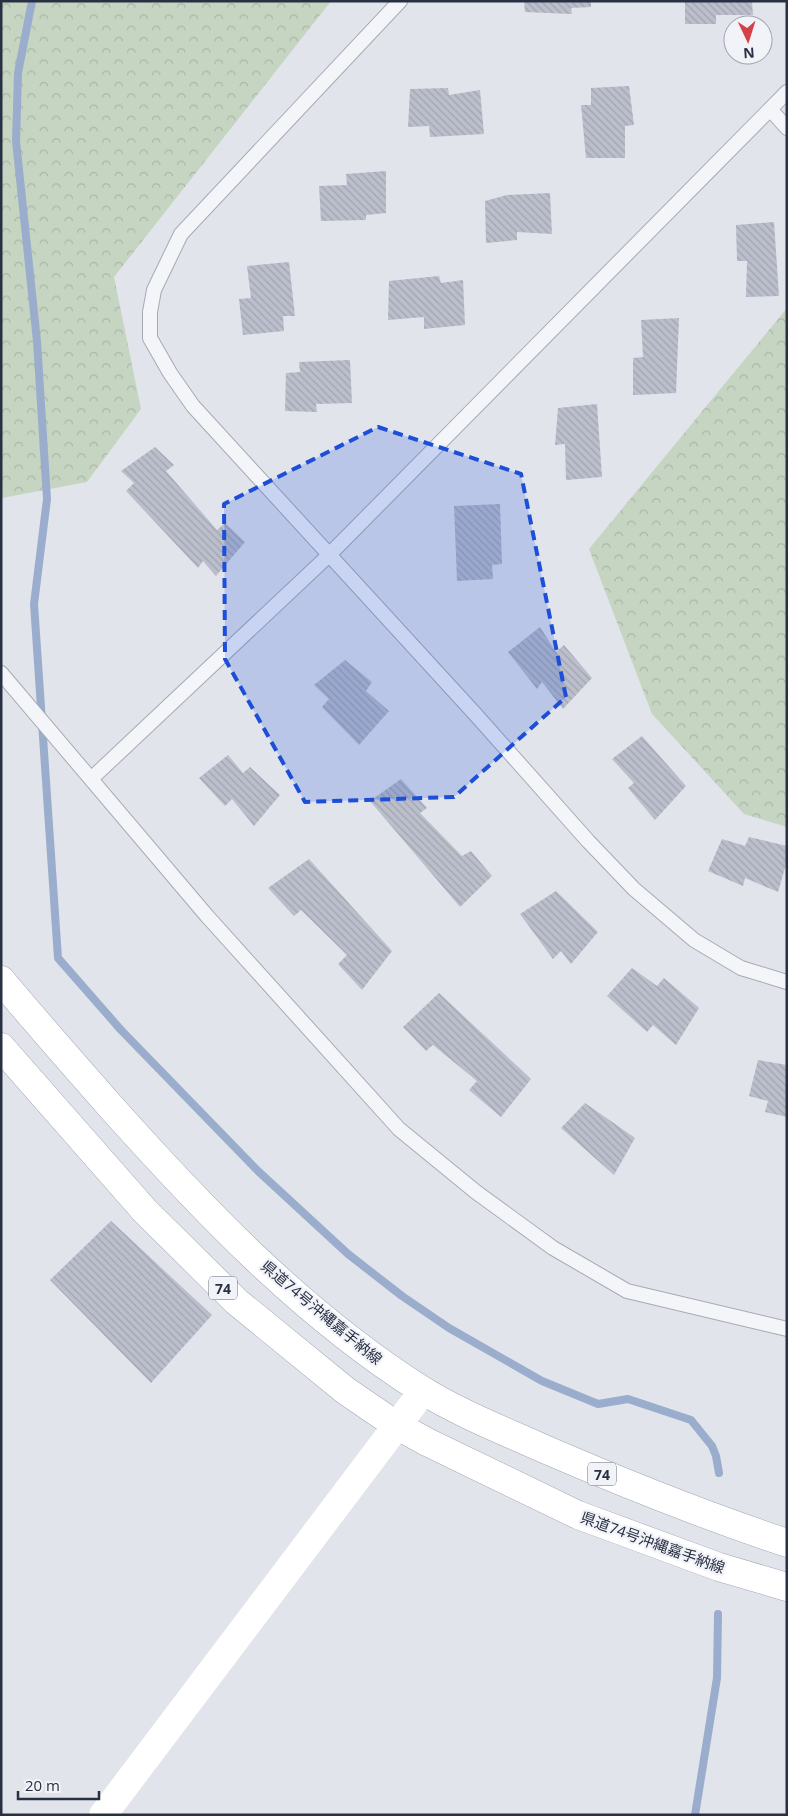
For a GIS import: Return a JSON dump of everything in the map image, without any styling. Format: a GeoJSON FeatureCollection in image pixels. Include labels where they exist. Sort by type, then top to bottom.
{"type":"FeatureCollection","features":[{"type":"Feature","properties":{"kind":"main road","name":"県道74号沖縄嘉手納線"},"geometry":{"type":"LineString","coordinates":[[1,980],[178,1183],[270,1270],[354,1343],[424,1391],[492,1425],[604,1475],[704,1515],[787,1543]]}},
{"type":"Feature","properties":{"kind":"main road","name":"県道74号沖縄嘉手納線"},"geometry":{"type":"LineString","coordinates":[[1,1047],[145,1211],[237,1302],[346,1391],[396,1425],[578,1515],[719,1567],[787,1587]]}},
{"type":"Feature","properties":{"kind":"main road"},"geometry":{"type":"LineString","coordinates":[[103,1815],[396,1425],[424,1391]]}},
{"type":"Feature","properties":{"kind":"lane"},"geometry":{"type":"LineString","coordinates":[[400,1],[180,234],[154,290],[150,312],[150,338],[170,373],[193,406],[634,889],[694,940],[741,968],[787,982]]}},
{"type":"Feature","properties":{"kind":"lane"},"geometry":{"type":"LineString","coordinates":[[91,779],[328,556],[787,92]]}},
{"type":"Feature","properties":{"kind":"lane"},"geometry":{"type":"LineString","coordinates":[[770,109],[787,128]]}},
{"type":"Feature","properties":{"kind":"lane"},"geometry":{"type":"LineString","coordinates":[[1,674],[207,916],[399,1129],[476,1192],[553,1248],[627,1291],[787,1329]]}},
{"type":"Feature","properties":{"kind":"highlighted area"},"geometry":{"type":"Polygon","coordinates":[[[378,427],[521,474],[566,697],[454,797],[305,802],[225,659],[224,504],[378,427]]]}},
{"type":"Feature","properties":{"kind":"green space"},"geometry":{"type":"Polygon","coordinates":[[[1,1],[331,1],[114,277],[141,409],[87,482],[2,498],[1,1]]]}},
{"type":"Feature","properties":{"kind":"green space"},"geometry":{"type":"Polygon","coordinates":[[[787,308],[787,827],[744,814],[652,714],[589,549],[787,308]]]}},
{"type":"Feature","properties":{"kind":"building"},"geometry":{"type":"Polygon","coordinates":[[[524,1],[591,1],[591,7],[571,8],[572,14],[525,12],[524,1]]]}},
{"type":"Feature","properties":{"kind":"building"},"geometry":{"type":"Polygon","coordinates":[[[685,1],[752,1],[753,15],[716,15],[716,24],[685,24],[685,1]]]}},
{"type":"Feature","properties":{"kind":"building"},"geometry":{"type":"Polygon","coordinates":[[[629,86],[634,125],[625,126],[625,158],[586,158],[581,105],[591,105],[591,88],[629,86]]]}},
{"type":"Feature","properties":{"kind":"building"},"geometry":{"type":"Polygon","coordinates":[[[448,88],[449,95],[480,90],[484,134],[430,137],[429,126],[408,127],[410,89],[448,88]]]}},
{"type":"Feature","properties":{"kind":"building"},"geometry":{"type":"Polygon","coordinates":[[[386,171],[386,213],[366,215],[366,220],[321,221],[319,186],[347,185],[346,174],[386,171]]]}},
{"type":"Feature","properties":{"kind":"building"},"geometry":{"type":"Polygon","coordinates":[[[550,193],[552,234],[517,232],[517,240],[486,243],[485,201],[507,195],[550,193]]]}},
{"type":"Feature","properties":{"kind":"building"},"geometry":{"type":"Polygon","coordinates":[[[774,222],[779,296],[746,297],[747,261],[737,261],[736,225],[774,222]]]}},
{"type":"Feature","properties":{"kind":"building"},"geometry":{"type":"Polygon","coordinates":[[[289,262],[295,316],[283,316],[284,331],[243,335],[239,299],[251,298],[247,266],[289,262]]]}},
{"type":"Feature","properties":{"kind":"building"},"geometry":{"type":"Polygon","coordinates":[[[439,276],[441,283],[463,280],[465,325],[424,329],[424,317],[388,320],[389,281],[439,276]]]}},
{"type":"Feature","properties":{"kind":"building"},"geometry":{"type":"Polygon","coordinates":[[[679,318],[676,393],[633,395],[633,358],[643,357],[641,320],[679,318]]]}},
{"type":"Feature","properties":{"kind":"building"},"geometry":{"type":"Polygon","coordinates":[[[350,360],[352,403],[316,404],[317,412],[285,411],[286,373],[300,372],[299,362],[350,360]]]}},
{"type":"Feature","properties":{"kind":"building"},"geometry":{"type":"Polygon","coordinates":[[[597,404],[602,477],[566,480],[565,444],[555,445],[558,408],[597,404]]]}},
{"type":"Feature","properties":{"kind":"building"},"geometry":{"type":"Polygon","coordinates":[[[155,447],[174,465],[166,471],[217,530],[225,523],[245,542],[216,576],[203,561],[198,568],[126,491],[134,483],[121,471],[155,447]]]}},
{"type":"Feature","properties":{"kind":"building"},"geometry":{"type":"Polygon","coordinates":[[[500,504],[502,564],[492,565],[493,579],[457,581],[454,506],[500,504]]]}},
{"type":"Feature","properties":{"kind":"building"},"geometry":{"type":"Polygon","coordinates":[[[540,627],[556,652],[564,645],[592,678],[563,709],[542,682],[537,689],[508,652],[540,627]]]}},
{"type":"Feature","properties":{"kind":"building"},"geometry":{"type":"Polygon","coordinates":[[[345,660],[372,682],[366,691],[389,711],[359,745],[322,707],[329,699],[314,685],[345,660]]]}},
{"type":"Feature","properties":{"kind":"building"},"geometry":{"type":"Polygon","coordinates":[[[642,736],[686,786],[655,820],[628,788],[634,783],[612,759],[642,736]]]}},
{"type":"Feature","properties":{"kind":"building"},"geometry":{"type":"Polygon","coordinates":[[[228,755],[243,773],[250,767],[280,795],[254,826],[232,799],[225,806],[199,778],[228,755]]]}},
{"type":"Feature","properties":{"kind":"building"},"geometry":{"type":"Polygon","coordinates":[[[401,779],[427,808],[420,813],[462,856],[471,851],[492,876],[460,907],[370,801],[401,779]]]}},
{"type":"Feature","properties":{"kind":"building"},"geometry":{"type":"Polygon","coordinates":[[[749,837],[787,846],[787,861],[778,892],[745,878],[743,886],[708,871],[722,839],[745,846],[749,837]]]}},
{"type":"Feature","properties":{"kind":"building"},"geometry":{"type":"Polygon","coordinates":[[[309,859],[392,951],[362,990],[338,964],[347,955],[301,910],[294,916],[268,888],[309,859]]]}},
{"type":"Feature","properties":{"kind":"building"},"geometry":{"type":"Polygon","coordinates":[[[556,891],[598,932],[571,964],[561,951],[553,959],[520,914],[556,891]]]}},
{"type":"Feature","properties":{"kind":"building"},"geometry":{"type":"Polygon","coordinates":[[[632,968],[657,986],[664,978],[699,1008],[676,1045],[653,1025],[647,1032],[607,996],[632,968]]]}},
{"type":"Feature","properties":{"kind":"building"},"geometry":{"type":"Polygon","coordinates":[[[439,993],[531,1079],[501,1117],[469,1090],[477,1081],[433,1045],[426,1051],[403,1027],[439,993]]]}},
{"type":"Feature","properties":{"kind":"building"},"geometry":{"type":"Polygon","coordinates":[[[758,1060],[787,1065],[787,1117],[765,1112],[768,1101],[749,1096],[758,1060]]]}},
{"type":"Feature","properties":{"kind":"building"},"geometry":{"type":"Polygon","coordinates":[[[585,1103],[635,1138],[614,1175],[561,1128],[585,1103]]]}},
{"type":"Feature","properties":{"kind":"building"},"geometry":{"type":"Polygon","coordinates":[[[111,1221],[212,1315],[151,1383],[50,1280],[111,1221]]]}},
{"type":"Feature","properties":{"kind":"waterway"},"geometry":{"type":"LineString","coordinates":[[32,1],[18,73],[16,141],[37,341],[47,499],[34,604],[58,958],[121,1030],[258,1171],[348,1254],[402,1296],[449,1328],[542,1381],[598,1404],[628,1399],[691,1420],[712,1446],[719,1473]]}},
{"type":"Feature","properties":{"kind":"waterway"},"geometry":{"type":"LineString","coordinates":[[695,1815],[717,1678],[718,1614]]}}]}
